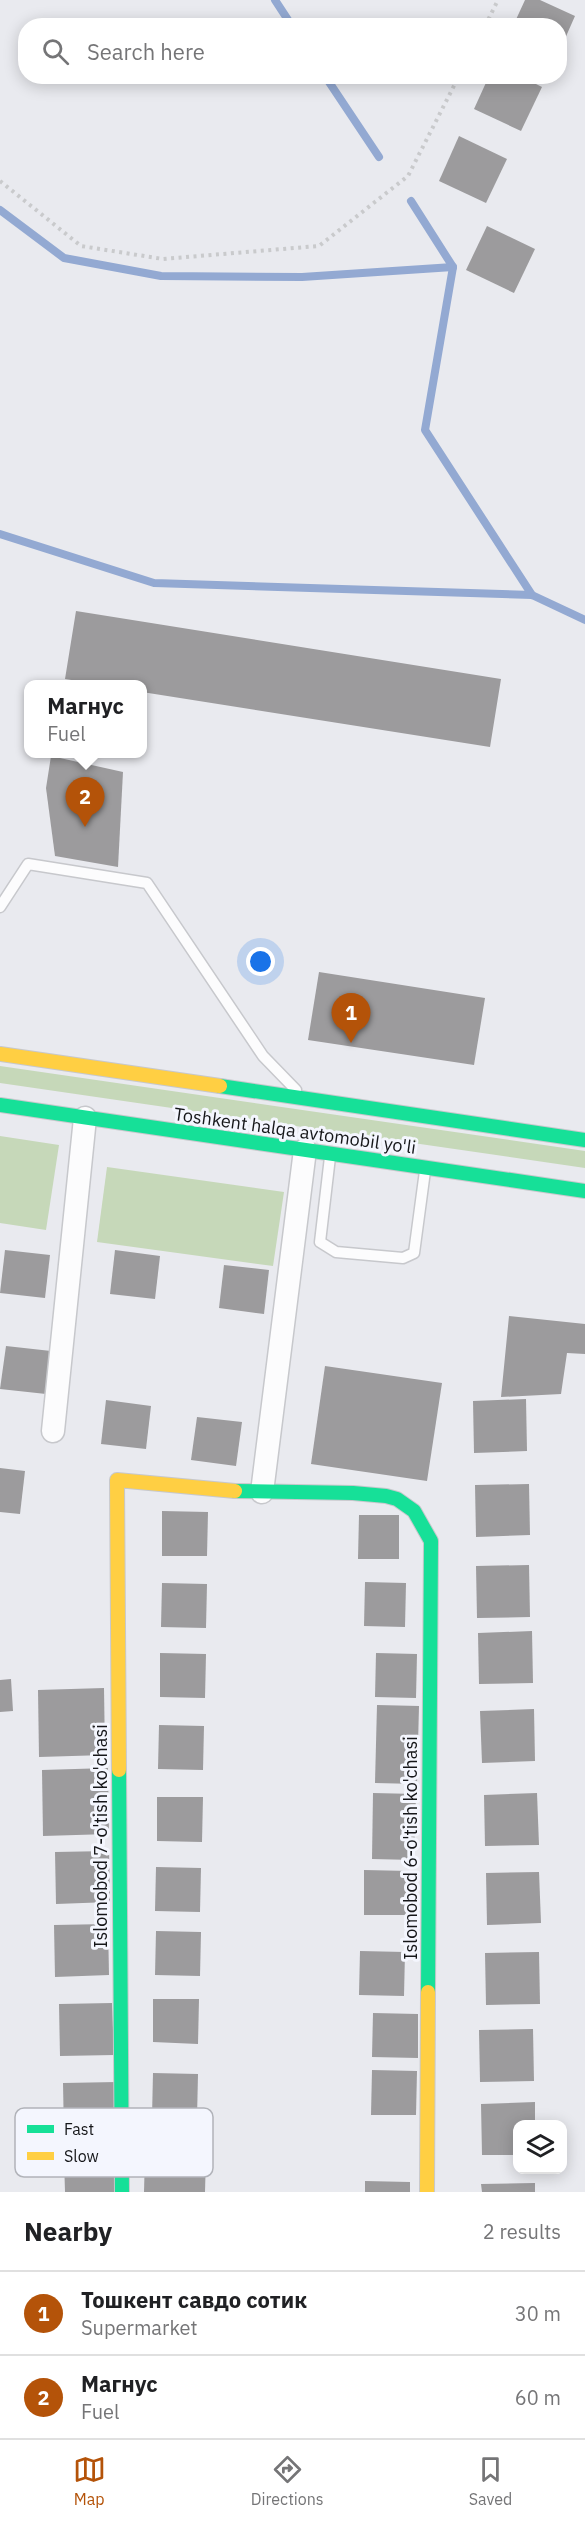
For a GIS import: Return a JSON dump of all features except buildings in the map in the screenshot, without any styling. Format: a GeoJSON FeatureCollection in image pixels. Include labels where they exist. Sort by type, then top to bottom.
{"type":"FeatureCollection","features":[{"type":"Feature","properties":{"kind":"main road","name":"Toshkent halqa avtomobil yo'li"},"geometry":{"type":"LineString","coordinates":[[0,1054],[585,1140]]}},
{"type":"Feature","properties":{"kind":"main road","name":"Toshkent halqa avtomobil yo'li"},"geometry":{"type":"LineString","coordinates":[[0,1106],[585,1191]]}},
{"type":"Feature","properties":{"kind":"main road","name":"Islomobod 7-o'tish ko'chasi"},"geometry":{"type":"LineString","coordinates":[[121,2108],[117,1480],[262,1492]]}},
{"type":"Feature","properties":{"kind":"main road","name":"Islomobod 6-o'tish ko'chasi"},"geometry":{"type":"LineString","coordinates":[[262,1492],[374,1494],[395,1498],[412,1509],[424,1524],[431,1541],[427,2192]]}},
{"type":"Feature","properties":{"kind":"main road","name":"Islomobod 7-o'tish ko'chasi"},"geometry":{"type":"LineString","coordinates":[[122,2177],[122,2192]]}},
{"type":"Feature","properties":{"kind":"street"},"geometry":{"type":"LineString","coordinates":[[52,1431],[85,1118]]}},
{"type":"Feature","properties":{"kind":"street"},"geometry":{"type":"LineString","coordinates":[[262,1492],[305,1150]]}},
{"type":"Feature","properties":{"kind":"lane"},"geometry":{"type":"LineString","coordinates":[[0,907],[28,864],[147,883],[263,1056],[304,1099]]}},
{"type":"Feature","properties":{"kind":"lane"},"geometry":{"type":"LineString","coordinates":[[330,1154],[320,1242],[336,1252],[404,1258],[414,1253],[426,1168]]}},
{"type":"Feature","properties":{"kind":"path"},"geometry":{"type":"LineString","coordinates":[[489,18],[498,0]]}},
{"type":"Feature","properties":{"kind":"path"},"geometry":{"type":"LineString","coordinates":[[0,181],[81,246],[163,259],[319,246],[408,176],[455,84]]}},
{"type":"Feature","properties":{"kind":"green space"},"geometry":{"type":"Polygon","coordinates":[[[0,1066],[585,1151],[585,1168],[0,1083],[0,1066]]]}},
{"type":"Feature","properties":{"kind":"green space"},"geometry":{"type":"Polygon","coordinates":[[[0,1136],[59,1145],[46,1230],[0,1223],[0,1136]]]}},
{"type":"Feature","properties":{"kind":"green space"},"geometry":{"type":"Polygon","coordinates":[[[107,1167],[284,1192],[273,1266],[97,1242],[107,1167]]]}},
{"type":"Feature","properties":{"kind":"waterway"},"geometry":{"type":"LineString","coordinates":[[275,0],[287,18]]}},
{"type":"Feature","properties":{"kind":"waterway"},"geometry":{"type":"LineString","coordinates":[[330,84],[379,157]]}},
{"type":"Feature","properties":{"kind":"waterway"},"geometry":{"type":"LineString","coordinates":[[411,201],[453,267],[425,430],[532,595]]}},
{"type":"Feature","properties":{"kind":"waterway"},"geometry":{"type":"LineString","coordinates":[[0,210],[64,258],[161,276],[302,277],[453,267]]}},
{"type":"Feature","properties":{"kind":"waterway"},"geometry":{"type":"LineString","coordinates":[[0,534],[154,583],[532,595],[585,620]]}},
{"type":"Feature","properties":{"kind":"traffic: fast"},"geometry":{"type":"LineString","coordinates":[[220,1086],[585,1140]]}},
{"type":"Feature","properties":{"kind":"traffic: fast"},"geometry":{"type":"LineString","coordinates":[[0,1105],[585,1191]]}},
{"type":"Feature","properties":{"kind":"traffic: fast"},"geometry":{"type":"LineString","coordinates":[[235,1491],[353,1493],[386,1496],[397,1499],[414,1511],[431,1541],[428,1992]]}},
{"type":"Feature","properties":{"kind":"traffic: fast"},"geometry":{"type":"LineString","coordinates":[[119,1770],[121,2108]]}},
{"type":"Feature","properties":{"kind":"traffic: fast"},"geometry":{"type":"LineString","coordinates":[[122,2177],[122,2192]]}},
{"type":"Feature","properties":{"kind":"traffic: slow"},"geometry":{"type":"LineString","coordinates":[[0,1054],[220,1086]]}},
{"type":"Feature","properties":{"kind":"traffic: slow"},"geometry":{"type":"LineString","coordinates":[[119,1770],[117,1480],[235,1491]]}},
{"type":"Feature","properties":{"kind":"traffic: slow"},"geometry":{"type":"LineString","coordinates":[[427,2192],[428,1992]]}},
{"type":"Feature","properties":{"kind":"place","name":"Магнус"},"geometry":{"type":"Point","coordinates":[85,827]}},
{"type":"Feature","properties":{"kind":"place","name":"Тошкент савдо сотик"},"geometry":{"type":"Point","coordinates":[351,1043]}}]}
